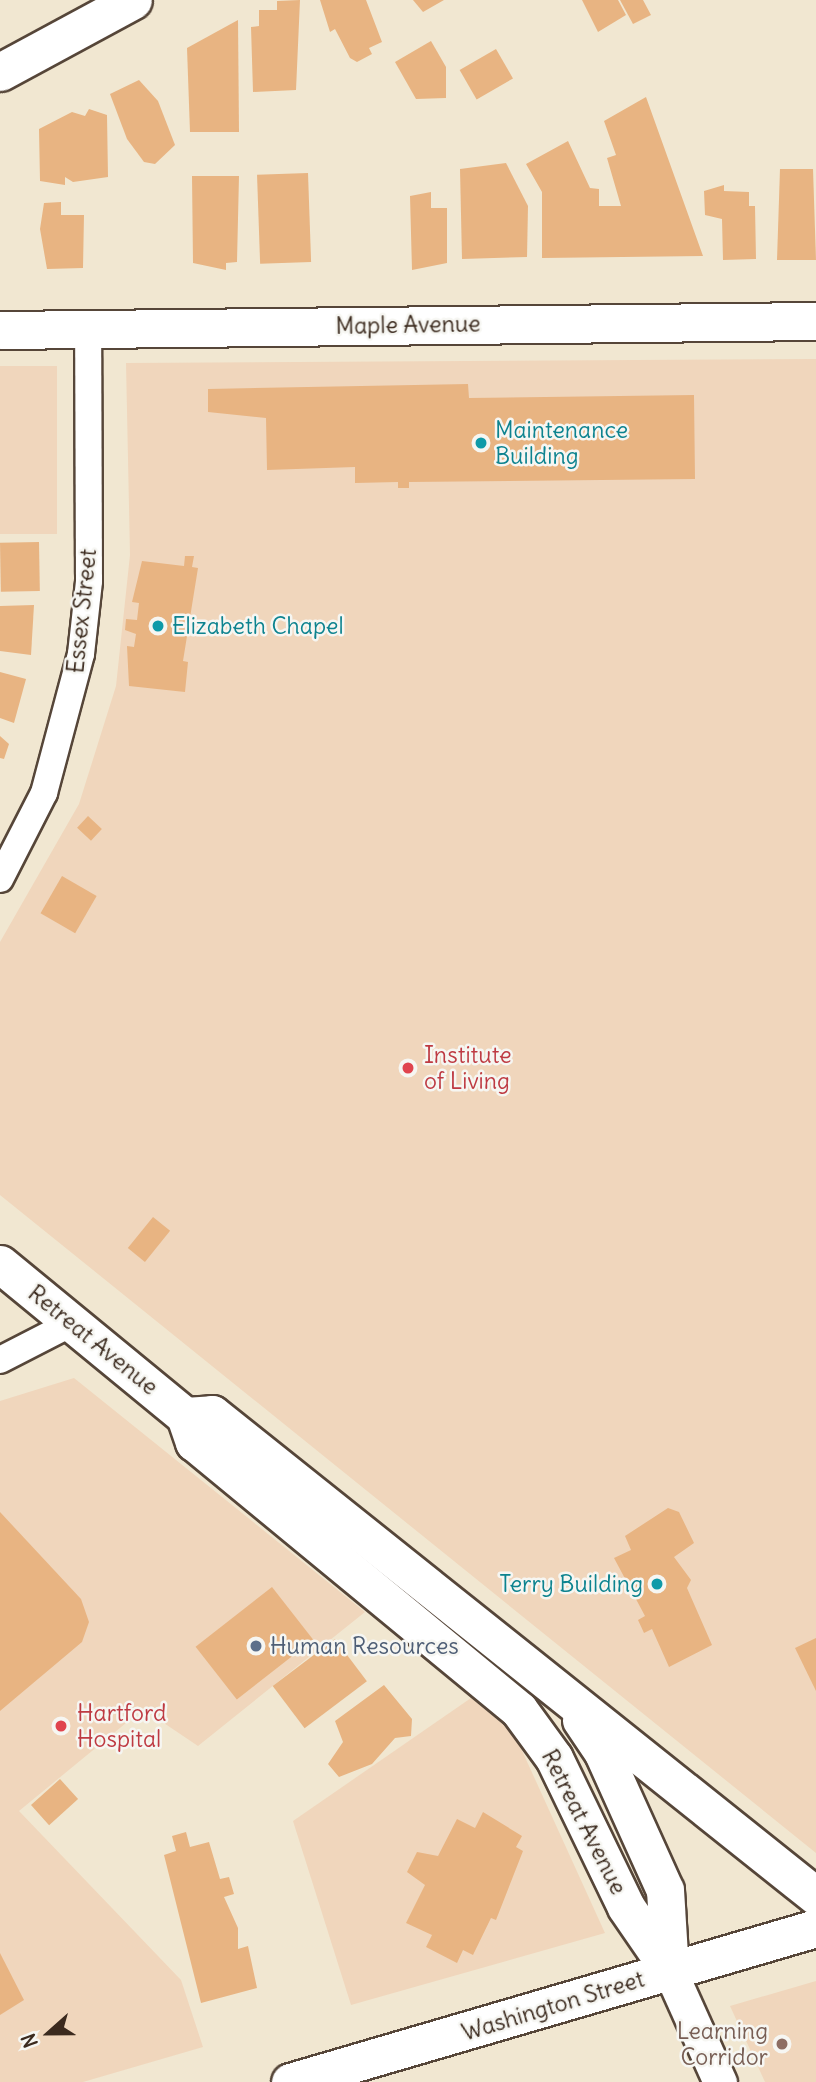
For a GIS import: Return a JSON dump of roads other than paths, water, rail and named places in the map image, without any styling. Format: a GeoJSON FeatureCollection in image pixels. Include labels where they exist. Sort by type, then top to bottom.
{"type":"FeatureCollection","features":[{"type":"Feature","properties":{"kind":"main road"},"geometry":{"type":"LineString","coordinates":[[0,72],[133,0]]}},
{"type":"Feature","properties":{"kind":"main road","name":"Maple Avenue"},"geometry":{"type":"LineString","coordinates":[[0,330],[816,321]]}},
{"type":"Feature","properties":{"kind":"main road","name":"Retreat Avenue"},"geometry":{"type":"LineString","coordinates":[[0,1264],[185,1416],[194,1442],[519,1710],[554,1758],[626,1907],[670,1971]]}},
{"type":"Feature","properties":{"kind":"main road","name":"Retreat Avenue"},"geometry":{"type":"LineString","coordinates":[[185,1416],[212,1414],[816,1896]]}},
{"type":"Feature","properties":{"kind":"main road","name":"Retreat Avenue"},"geometry":{"type":"LineString","coordinates":[[549,1682],[603,1753],[665,1890],[670,1971]]}},
{"type":"Feature","properties":{"kind":"main road","name":"Washington Street"},"geometry":{"type":"LineString","coordinates":[[290,2082],[816,1928]]}},
{"type":"Feature","properties":{"kind":"street","name":"Essex Street"},"geometry":{"type":"LineString","coordinates":[[0,879],[44,793],[81,654],[89,581],[88,328]]}},
{"type":"Feature","properties":{"kind":"street"},"geometry":{"type":"LineString","coordinates":[[0,1360],[72,1323]]}},
{"type":"Feature","properties":{"kind":"street"},"geometry":{"type":"LineString","coordinates":[[670,1971],[720,2082]]}},
{"type":"Feature","properties":{"kind":"place","name":"Maintenance Building"},"geometry":{"type":"Point","coordinates":[481,443]}},
{"type":"Feature","properties":{"kind":"place","name":"Elizabeth Chapel"},"geometry":{"type":"Point","coordinates":[158,626]}},
{"type":"Feature","properties":{"kind":"place","name":"Institute of Living"},"geometry":{"type":"Point","coordinates":[408,1068]}},
{"type":"Feature","properties":{"kind":"place","name":"Terry Building"},"geometry":{"type":"Point","coordinates":[657,1584]}},
{"type":"Feature","properties":{"kind":"place","name":"Human Resources"},"geometry":{"type":"Point","coordinates":[256,1646]}},
{"type":"Feature","properties":{"kind":"place","name":"Hartford Hospital"},"geometry":{"type":"Point","coordinates":[61,1726]}},
{"type":"Feature","properties":{"kind":"place","name":"Learning Corridor"},"geometry":{"type":"Point","coordinates":[782,2044]}}]}
